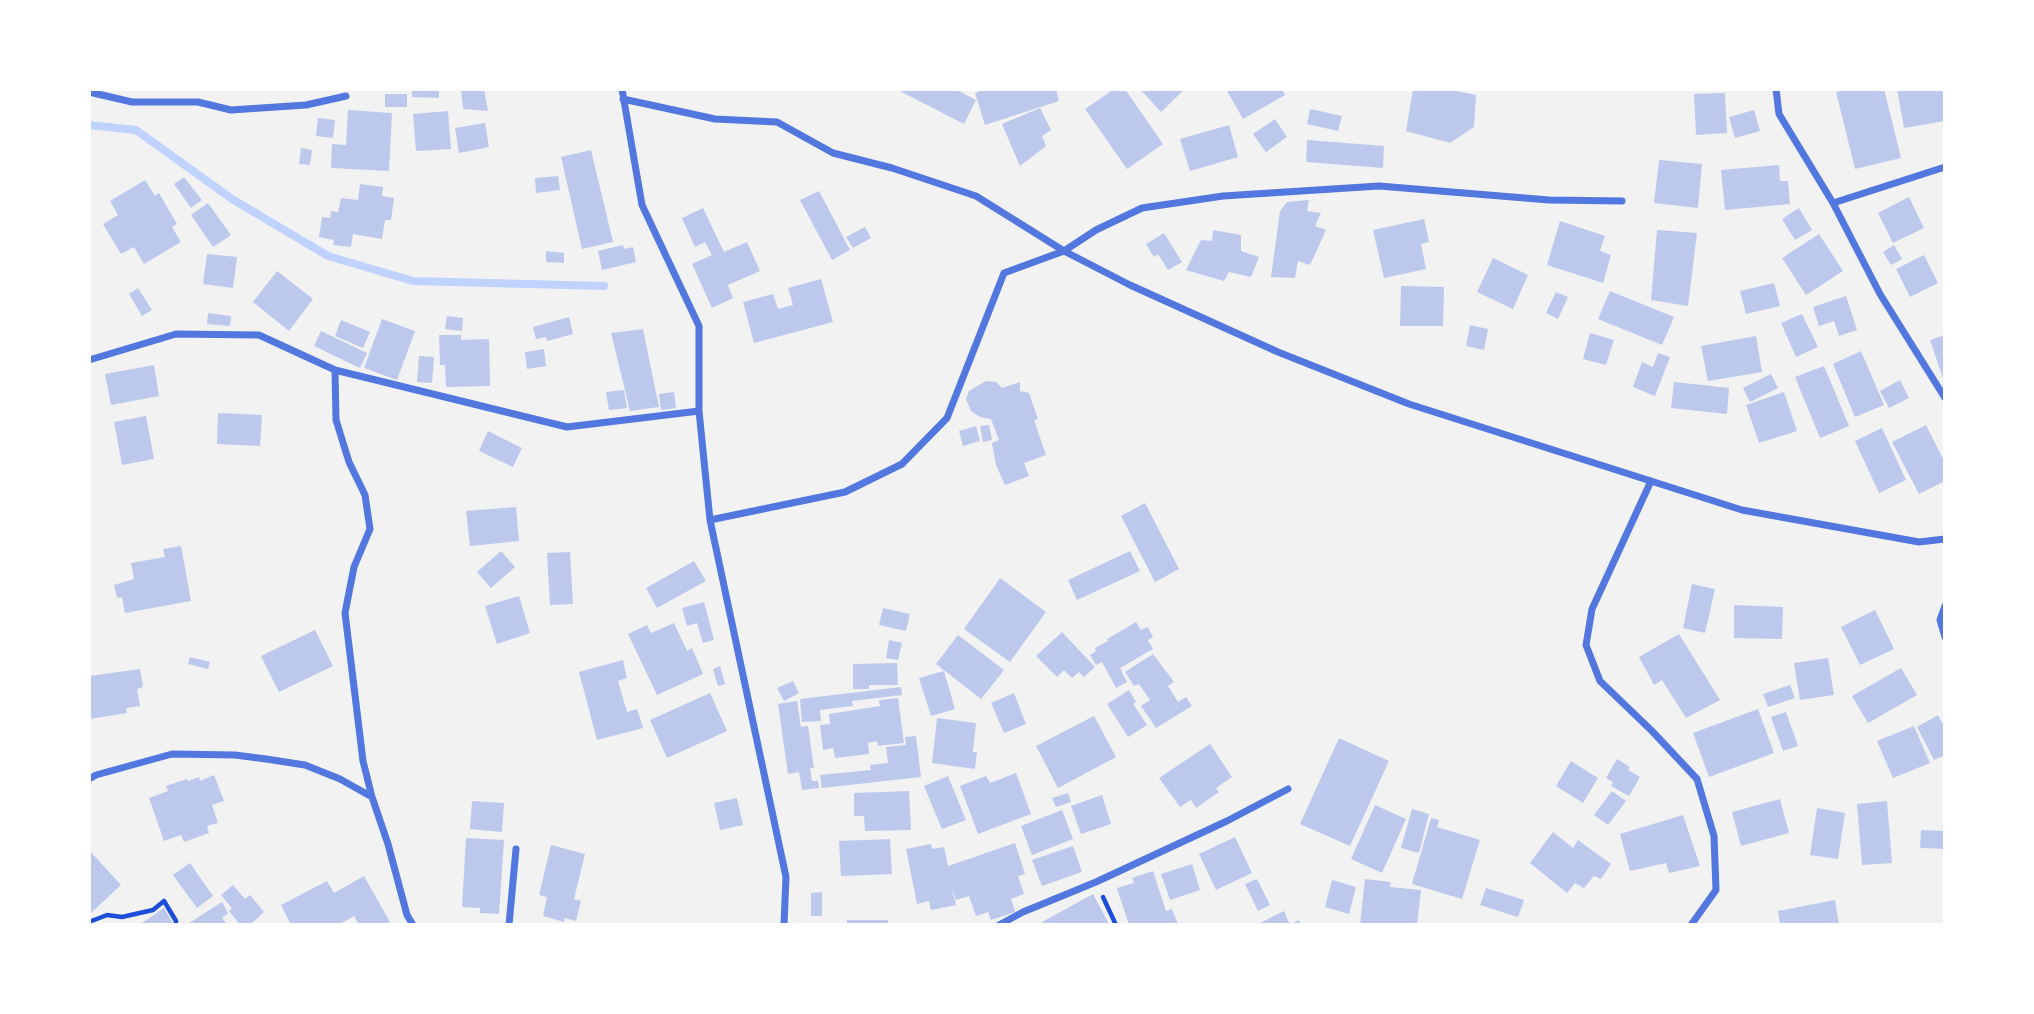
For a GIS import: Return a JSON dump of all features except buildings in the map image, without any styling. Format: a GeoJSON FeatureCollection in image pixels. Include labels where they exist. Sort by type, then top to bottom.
{"type":"FeatureCollection","features":[{"type":"Feature","properties":{"kind":"street"},"geometry":{"type":"LineString","coordinates":[[622,89],[642,205],[699,326],[699,411],[710,520],[786,877],[783,925]]}},
{"type":"Feature","properties":{"kind":"street"},"geometry":{"type":"LineString","coordinates":[[1776,89],[1779,114],[1833,203],[1880,294],[1945,398]]}},
{"type":"Feature","properties":{"kind":"street"},"geometry":{"type":"LineString","coordinates":[[89,92],[132,102],[198,102],[231,110],[306,105],[346,96]]}},
{"type":"Feature","properties":{"kind":"street"},"geometry":{"type":"LineString","coordinates":[[624,99],[715,119],[776,122],[833,153],[892,168],[976,196],[1064,251],[1130,285],[1302,362],[1409,404],[1531,440],[1742,510],[1919,542],[1945,539]]}},
{"type":"Feature","properties":{"kind":"street"},"geometry":{"type":"LineString","coordinates":[[1833,203],[1945,167]]}},
{"type":"Feature","properties":{"kind":"street"},"geometry":{"type":"LineString","coordinates":[[710,520],[845,492],[902,464],[947,418],[1004,273],[1064,251],[1096,230],[1142,208],[1223,196],[1379,186],[1549,200],[1622,201]]}},
{"type":"Feature","properties":{"kind":"street"},"geometry":{"type":"LineString","coordinates":[[89,360],[176,334],[259,335],[335,370],[567,427],[699,411]]}},
{"type":"Feature","properties":{"kind":"street"},"geometry":{"type":"LineString","coordinates":[[335,370],[336,420],[349,461],[365,495],[370,529],[354,567],[345,613],[360,737],[372,797],[407,915],[413,925]]}},
{"type":"Feature","properties":{"kind":"street"},"geometry":{"type":"LineString","coordinates":[[1651,481],[1592,609],[1586,645],[1600,681],[1697,779],[1714,836],[1716,890],[1691,925]]}},
{"type":"Feature","properties":{"kind":"street"},"geometry":{"type":"LineString","coordinates":[[1945,606],[1940,620],[1945,637]]}},
{"type":"Feature","properties":{"kind":"street"},"geometry":{"type":"LineString","coordinates":[[89,779],[172,754],[235,755],[305,765],[341,779],[372,797]]}},
{"type":"Feature","properties":{"kind":"street"},"geometry":{"type":"LineString","coordinates":[[999,925],[1227,821],[1287,789]]}},
{"type":"Feature","properties":{"kind":"street"},"geometry":{"type":"LineString","coordinates":[[509,925],[516,849]]}},
{"type":"Feature","properties":{"kind":"path"},"geometry":{"type":"LineString","coordinates":[[1096,882],[1116,925]]}},
{"type":"Feature","properties":{"kind":"path"},"geometry":{"type":"LineString","coordinates":[[89,922],[107,915],[122,918],[153,910],[164,901],[176,925]]}},
{"type":"Feature","properties":{"kind":"waterway"},"geometry":{"type":"LineString","coordinates":[[89,125],[136,130],[232,199],[328,256],[413,281],[604,286]]}}]}
